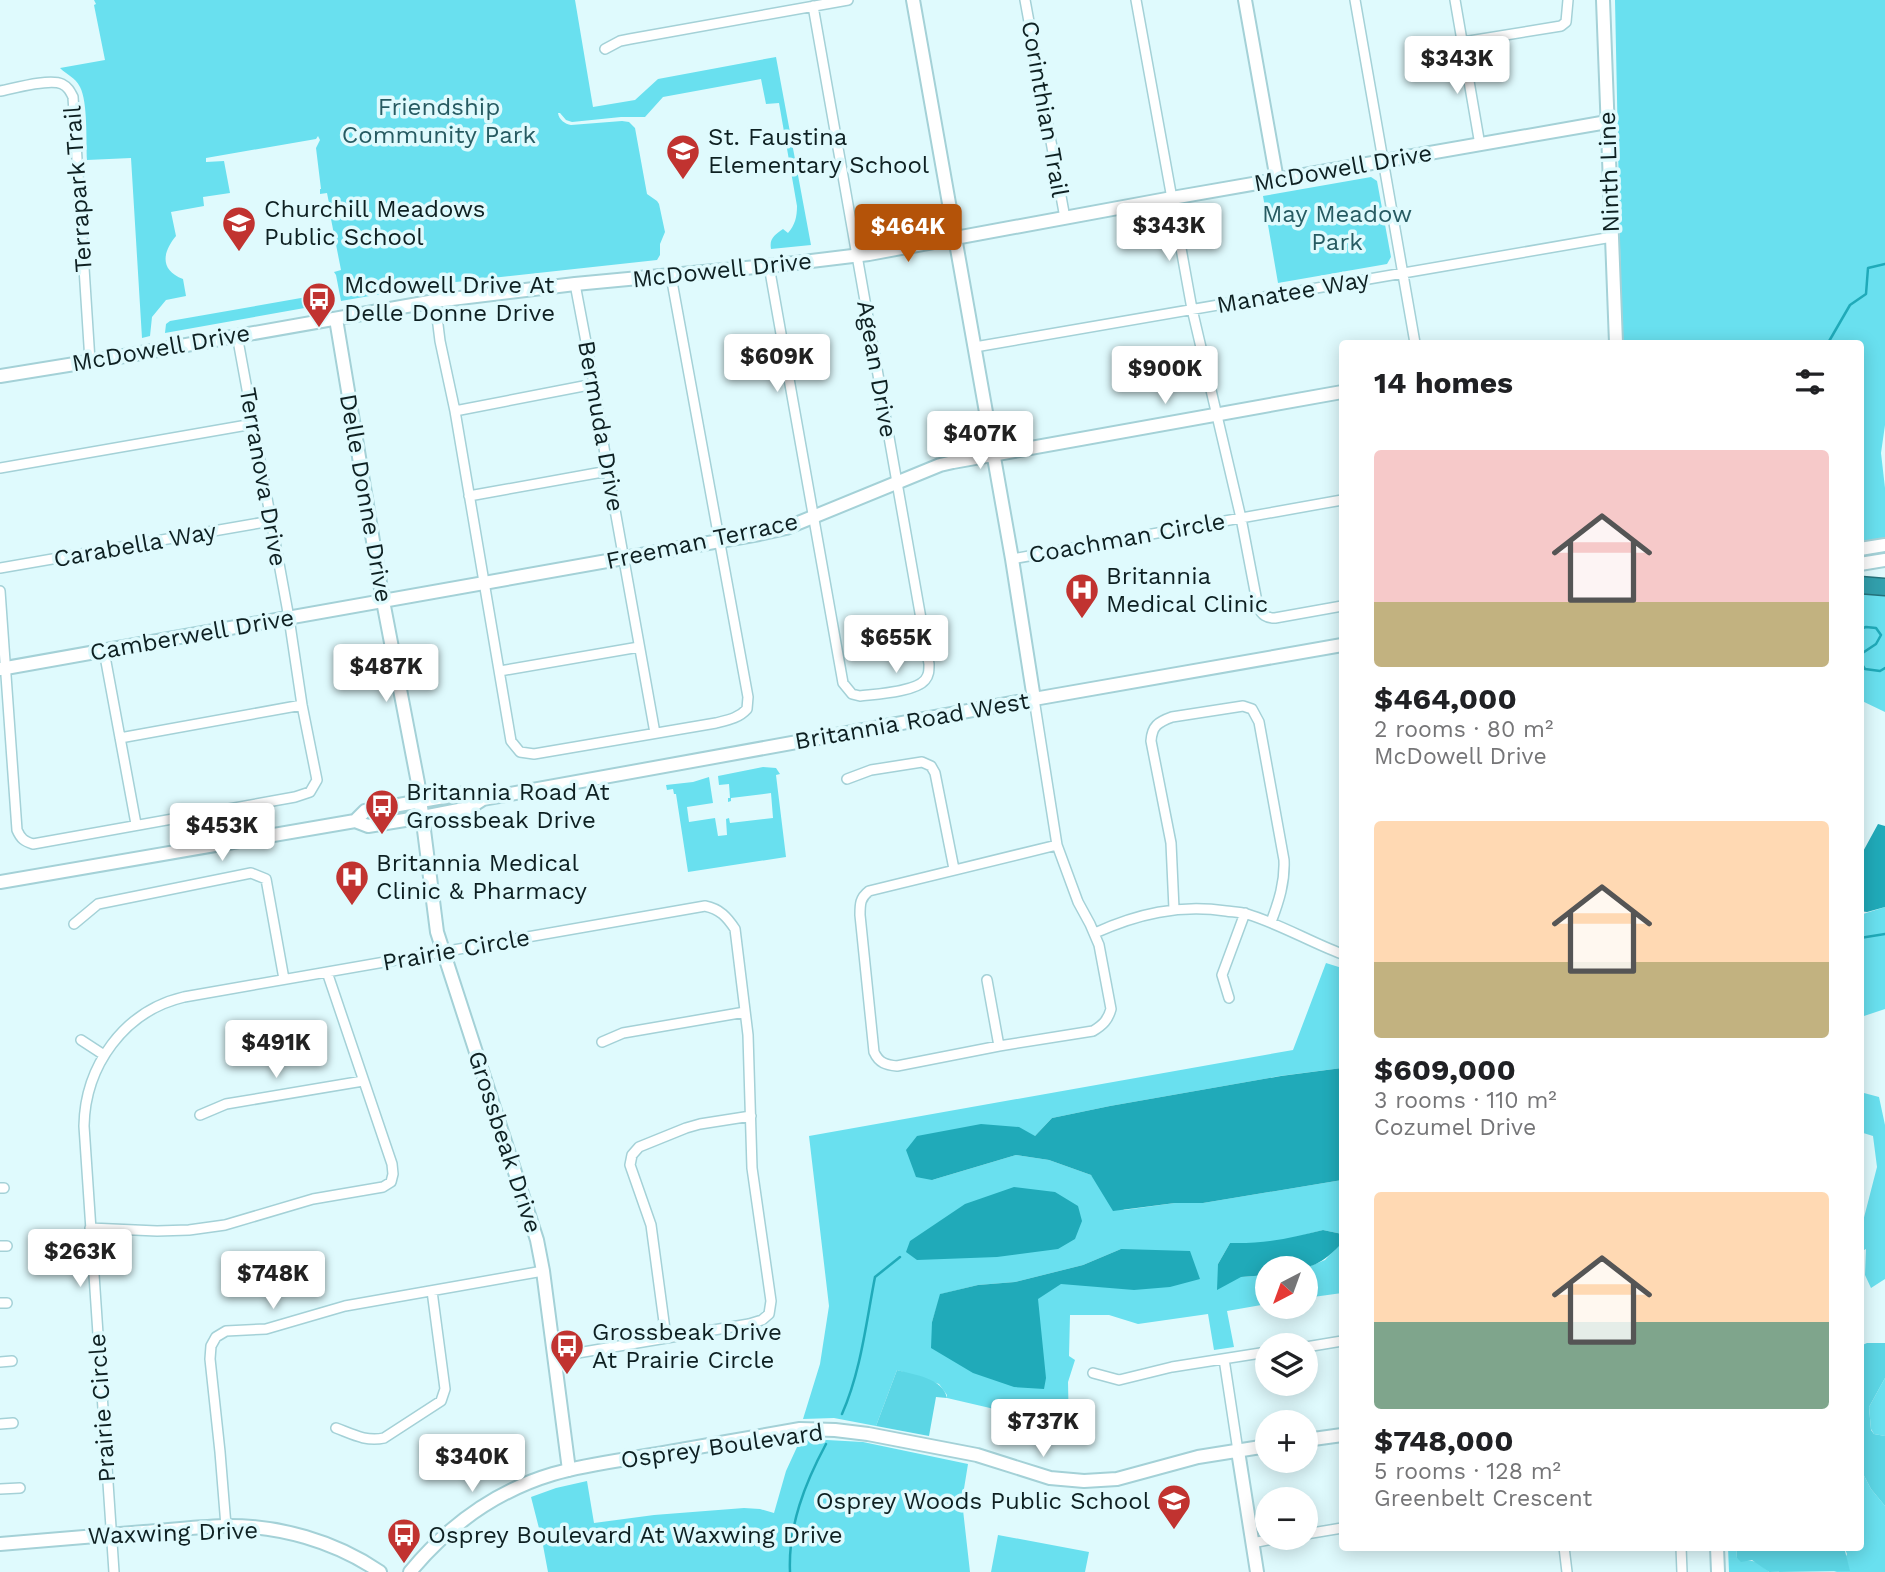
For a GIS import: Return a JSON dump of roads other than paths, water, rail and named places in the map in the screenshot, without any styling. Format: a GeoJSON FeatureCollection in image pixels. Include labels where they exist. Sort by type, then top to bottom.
{"type":"FeatureCollection","features":[{"type":"Feature","properties":{"kind":"street"},"geometry":{"type":"LineString","coordinates":[[605,49],[620,41],[848,0]]}},
{"type":"Feature","properties":{"kind":"street"},"geometry":{"type":"LineString","coordinates":[[913,0],[1012,559],[1057,845],[1078,902],[1095,933],[1111,1009],[1108,1019],[1093,1031],[897,1066],[886,1065],[877,1059],[874,1052],[860,915],[863,896],[869,891],[1057,845]]}},
{"type":"Feature","properties":{"kind":"street","name":"Corinthian Trail"},"geometry":{"type":"LineString","coordinates":[[1025,0],[1065,218]]}},
{"type":"Feature","properties":{"kind":"street"},"geometry":{"type":"LineString","coordinates":[[1136,0],[1192,309],[1241,518]]}},
{"type":"Feature","properties":{"kind":"street"},"geometry":{"type":"LineString","coordinates":[[1245,0],[1277,180]]}},
{"type":"Feature","properties":{"kind":"street"},"geometry":{"type":"LineString","coordinates":[[1355,0],[1414,340]]}},
{"type":"Feature","properties":{"kind":"street"},"geometry":{"type":"LineString","coordinates":[[1455,0],[1480,145]]}},
{"type":"Feature","properties":{"kind":"street"},"geometry":{"type":"LineString","coordinates":[[1463,42],[1561,26],[1566,22],[1568,0]]}},
{"type":"Feature","properties":{"kind":"street","name":"Ninth Line"},"geometry":{"type":"LineString","coordinates":[[1602,0],[1615,340]]}},
{"type":"Feature","properties":{"kind":"street","name":"Agean Drive"},"geometry":{"type":"LineString","coordinates":[[769,266],[843,683],[852,694],[860,696],[913,687],[926,679],[929,664],[813,6]]}},
{"type":"Feature","properties":{"kind":"street","name":"Terrapark Trail"},"geometry":{"type":"LineString","coordinates":[[0,90],[51,82],[61,83],[69,89],[72,97],[90,361]]}},
{"type":"Feature","properties":{"kind":"street","name":"McDowell Drive"},"geometry":{"type":"LineString","coordinates":[[0,376],[435,301],[856,256],[1607,122]]}},
{"type":"Feature","properties":{"kind":"street","name":"Manatee Way"},"geometry":{"type":"LineString","coordinates":[[975,347],[1612,237]]}},
{"type":"Feature","properties":{"kind":"street"},"geometry":{"type":"LineString","coordinates":[[435,301],[511,741],[520,752],[534,754],[736,718],[747,709],[748,697],[671,276]]}},
{"type":"Feature","properties":{"kind":"street","name":"Bermuda Drive"},"geometry":{"type":"LineString","coordinates":[[575,284],[655,733]]}},
{"type":"Feature","properties":{"kind":"street","name":"Delle Donne Drive"},"geometry":{"type":"LineString","coordinates":[[336,319],[383,601],[423,817]]}},
{"type":"Feature","properties":{"kind":"street","name":"Terranova Drive"},"geometry":{"type":"LineString","coordinates":[[2,669],[17,830],[25,842],[33,844],[295,797],[310,792],[317,780],[237,335]]}},
{"type":"Feature","properties":{"kind":"street"},"geometry":{"type":"LineString","coordinates":[[454,411],[594,384]]}},
{"type":"Feature","properties":{"kind":"street","name":"Freeman Terrace"},"geometry":{"type":"LineString","coordinates":[[383,601],[786,528],[940,466],[1339,393]]}},
{"type":"Feature","properties":{"kind":"street"},"geometry":{"type":"LineString","coordinates":[[0,468],[253,424]]}},
{"type":"Feature","properties":{"kind":"street"},"geometry":{"type":"LineString","coordinates":[[469,496],[608,471]]}},
{"type":"Feature","properties":{"kind":"street","name":"Coachman Circle"},"geometry":{"type":"LineString","coordinates":[[1012,559],[1339,501]]}},
{"type":"Feature","properties":{"kind":"street","name":"Coachman Circle"},"geometry":{"type":"LineString","coordinates":[[1241,518],[1261,614],[1275,618],[1339,607]]}},
{"type":"Feature","properties":{"kind":"street","name":"Carabella Way"},"geometry":{"type":"LineString","coordinates":[[0,568],[271,522]]}},
{"type":"Feature","properties":{"kind":"street"},"geometry":{"type":"LineString","coordinates":[[0,591],[2,669]]}},
{"type":"Feature","properties":{"kind":"street","name":"Camberwell Drive"},"geometry":{"type":"LineString","coordinates":[[2,669],[383,601]]}},
{"type":"Feature","properties":{"kind":"street","name":"Britannia Road West"},"geometry":{"type":"LineString","coordinates":[[0,883],[355,821],[368,826],[423,817],[469,808],[483,799],[1339,646]]}},
{"type":"Feature","properties":{"kind":"street"},"geometry":{"type":"LineString","coordinates":[[500,671],[639,647]]}},
{"type":"Feature","properties":{"kind":"street"},"geometry":{"type":"LineString","coordinates":[[104,651],[136,824]]}},
{"type":"Feature","properties":{"kind":"street"},"geometry":{"type":"LineString","coordinates":[[120,738],[302,705]]}},
{"type":"Feature","properties":{"kind":"street"},"geometry":{"type":"LineString","coordinates":[[1174,909],[1172,857],[1151,741],[1154,727],[1172,717],[1243,706],[1252,709],[1259,722],[1283,860],[1282,890],[1271,922]]}},
{"type":"Feature","properties":{"kind":"street"},"geometry":{"type":"LineString","coordinates":[[847,779],[871,770],[922,762],[931,766],[935,773],[954,869]]}},
{"type":"Feature","properties":{"kind":"street","name":"Britannia Road West"},"geometry":{"type":"LineString","coordinates":[[355,821],[365,811],[466,793],[483,799]]}},
{"type":"Feature","properties":{"kind":"street","name":"Grossbeak Drive"},"geometry":{"type":"LineString","coordinates":[[423,817],[435,918],[442,951],[537,1240],[569,1470]]}},
{"type":"Feature","properties":{"kind":"street"},"geometry":{"type":"LineString","coordinates":[[74,924],[98,904],[251,873],[266,879],[284,979]]}},
{"type":"Feature","properties":{"kind":"street","name":"Prairie Circle"},"geometry":{"type":"LineString","coordinates":[[114,1572],[84,1106],[89,1085],[104,1055],[123,1031],[158,1006],[184,997],[705,906],[726,916],[735,929],[746,1012],[752,1168],[771,1301],[769,1314],[762,1320],[749,1324],[554,1357]]}},
{"type":"Feature","properties":{"kind":"street"},"geometry":{"type":"LineString","coordinates":[[1095,933],[1147,914],[1174,909],[1208,908],[1245,913],[1339,953]]}},
{"type":"Feature","properties":{"kind":"street"},"geometry":{"type":"LineString","coordinates":[[1229,998],[1223,975],[1245,913]]}},
{"type":"Feature","properties":{"kind":"street"},"geometry":{"type":"LineString","coordinates":[[90,1228],[170,1231],[199,1229],[225,1225],[313,1199],[383,1187],[391,1182],[392,1164],[327,972]]}},
{"type":"Feature","properties":{"kind":"street"},"geometry":{"type":"LineString","coordinates":[[987,980],[999,1046]]}},
{"type":"Feature","properties":{"kind":"street"},"geometry":{"type":"LineString","coordinates":[[603,1042],[623,1033],[746,1012]]}},
{"type":"Feature","properties":{"kind":"street"},"geometry":{"type":"LineString","coordinates":[[81,1040],[104,1055]]}},
{"type":"Feature","properties":{"kind":"street"},"geometry":{"type":"LineString","coordinates":[[201,1115],[226,1104],[363,1081]]}},
{"type":"Feature","properties":{"kind":"street"},"geometry":{"type":"LineString","coordinates":[[666,1337],[651,1225],[630,1165],[632,1155],[639,1147],[686,1128],[751,1116]]}},
{"type":"Feature","properties":{"kind":"street"},"geometry":{"type":"LineString","coordinates":[[226,1526],[210,1359],[211,1346],[216,1337],[226,1331],[266,1329],[345,1306],[543,1271]]}},
{"type":"Feature","properties":{"kind":"street"},"geometry":{"type":"LineString","coordinates":[[336,1428],[363,1438],[384,1438],[441,1401],[445,1389],[432,1291]]}},
{"type":"Feature","properties":{"kind":"street"},"geometry":{"type":"LineString","coordinates":[[1318,1344],[1339,1341]]}},
{"type":"Feature","properties":{"kind":"street"},"geometry":{"type":"LineString","coordinates":[[1093,1373],[1119,1380],[1172,1367],[1255,1354]]}},
{"type":"Feature","properties":{"kind":"street"},"geometry":{"type":"LineString","coordinates":[[1224,1359],[1257,1572]]}},
{"type":"Feature","properties":{"kind":"street"},"geometry":{"type":"LineString","coordinates":[[0,1362],[12,1361]]}},
{"type":"Feature","properties":{"kind":"street"},"geometry":{"type":"LineString","coordinates":[[0,1424],[13,1423]]}},
{"type":"Feature","properties":{"kind":"street","name":"Osprey Boulevard"},"geometry":{"type":"LineString","coordinates":[[410,1572],[444,1536],[477,1510],[526,1484],[569,1470],[793,1430],[849,1431],[977,1455],[1040,1475],[1071,1480],[1117,1479],[1182,1461],[1255,1448]]}},
{"type":"Feature","properties":{"kind":"street"},"geometry":{"type":"LineString","coordinates":[[1318,1438],[1339,1434]]}},
{"type":"Feature","properties":{"kind":"street"},"geometry":{"type":"LineString","coordinates":[[0,1489],[20,1488]]}},
{"type":"Feature","properties":{"kind":"street","name":"Waxwing Drive"},"geometry":{"type":"LineString","coordinates":[[0,1544],[226,1526],[263,1528],[308,1538],[344,1551],[380,1572]]}},
{"type":"Feature","properties":{"kind":"street"},"geometry":{"type":"LineString","coordinates":[[1318,1532],[1339,1528]]}},
{"type":"Feature","properties":{"kind":"street"},"geometry":{"type":"LineString","coordinates":[[1564,1551],[1567,1572]]}},
{"type":"Feature","properties":{"kind":"street"},"geometry":{"type":"LineString","coordinates":[[1681,1551],[1682,1572]]}},
{"type":"Feature","properties":{"kind":"street"},"geometry":{"type":"LineString","coordinates":[[1717,1551],[1718,1572]]}},
{"type":"Feature","properties":{"kind":"waterway"},"geometry":{"type":"LineString","coordinates":[[1830,340],[1850,305],[1866,294],[1868,268],[1885,264]]}},
{"type":"Feature","properties":{"kind":"waterway"},"geometry":{"type":"LineString","coordinates":[[1864,628],[1876,628],[1881,635],[1876,644],[1864,652]]}},
{"type":"Feature","properties":{"kind":"waterway"},"geometry":{"type":"LineString","coordinates":[[1864,668],[1880,671],[1885,668]]}},
{"type":"Feature","properties":{"kind":"waterway"},"geometry":{"type":"LineString","coordinates":[[1864,937],[1885,934]]}},
{"type":"Feature","properties":{"kind":"waterway"},"geometry":{"type":"LineString","coordinates":[[842,1414],[858,1364],[875,1277],[900,1257]]}},
{"type":"Feature","properties":{"kind":"waterway"},"geometry":{"type":"LineString","coordinates":[[790,1572],[792,1538],[799,1505],[826,1444]]}},
{"type":"Feature","properties":{"kind":"place","name":"St. Faustina Elementary School"},"geometry":{"type":"Point","coordinates":[683,181]}},
{"type":"Feature","properties":{"kind":"place","name":"Churchill Meadows Public School"},"geometry":{"type":"Point","coordinates":[239,253]}},
{"type":"Feature","properties":{"kind":"place","name":"Mcdowell Drive At Delle Donne Drive"},"geometry":{"type":"Point","coordinates":[319,329]}},
{"type":"Feature","properties":{"kind":"place","name":"Britannia Medical Clinic"},"geometry":{"type":"Point","coordinates":[1082,620]}},
{"type":"Feature","properties":{"kind":"place","name":"Britannia Road At Grossbeak Drive"},"geometry":{"type":"Point","coordinates":[382,836]}},
{"type":"Feature","properties":{"kind":"place","name":"Britannia Medical Clinic & Pharmacy"},"geometry":{"type":"Point","coordinates":[352,907]}},
{"type":"Feature","properties":{"kind":"place","name":"Grossbeak Drive At Prairie Circle"},"geometry":{"type":"Point","coordinates":[567,1376]}},
{"type":"Feature","properties":{"kind":"place","name":"Osprey Woods Public School"},"geometry":{"type":"Point","coordinates":[1174,1531]}},
{"type":"Feature","properties":{"kind":"place","name":"Osprey Boulevard At Waxwing Drive"},"geometry":{"type":"Point","coordinates":[404,1565]}},
{"type":"Feature","properties":{"kind":"park label","name":"Friendship Community Park"},"geometry":{"type":"Point","coordinates":[439,121]}},
{"type":"Feature","properties":{"kind":"park label","name":"May Meadow Park"},"geometry":{"type":"Point","coordinates":[1337,228]}}]}
